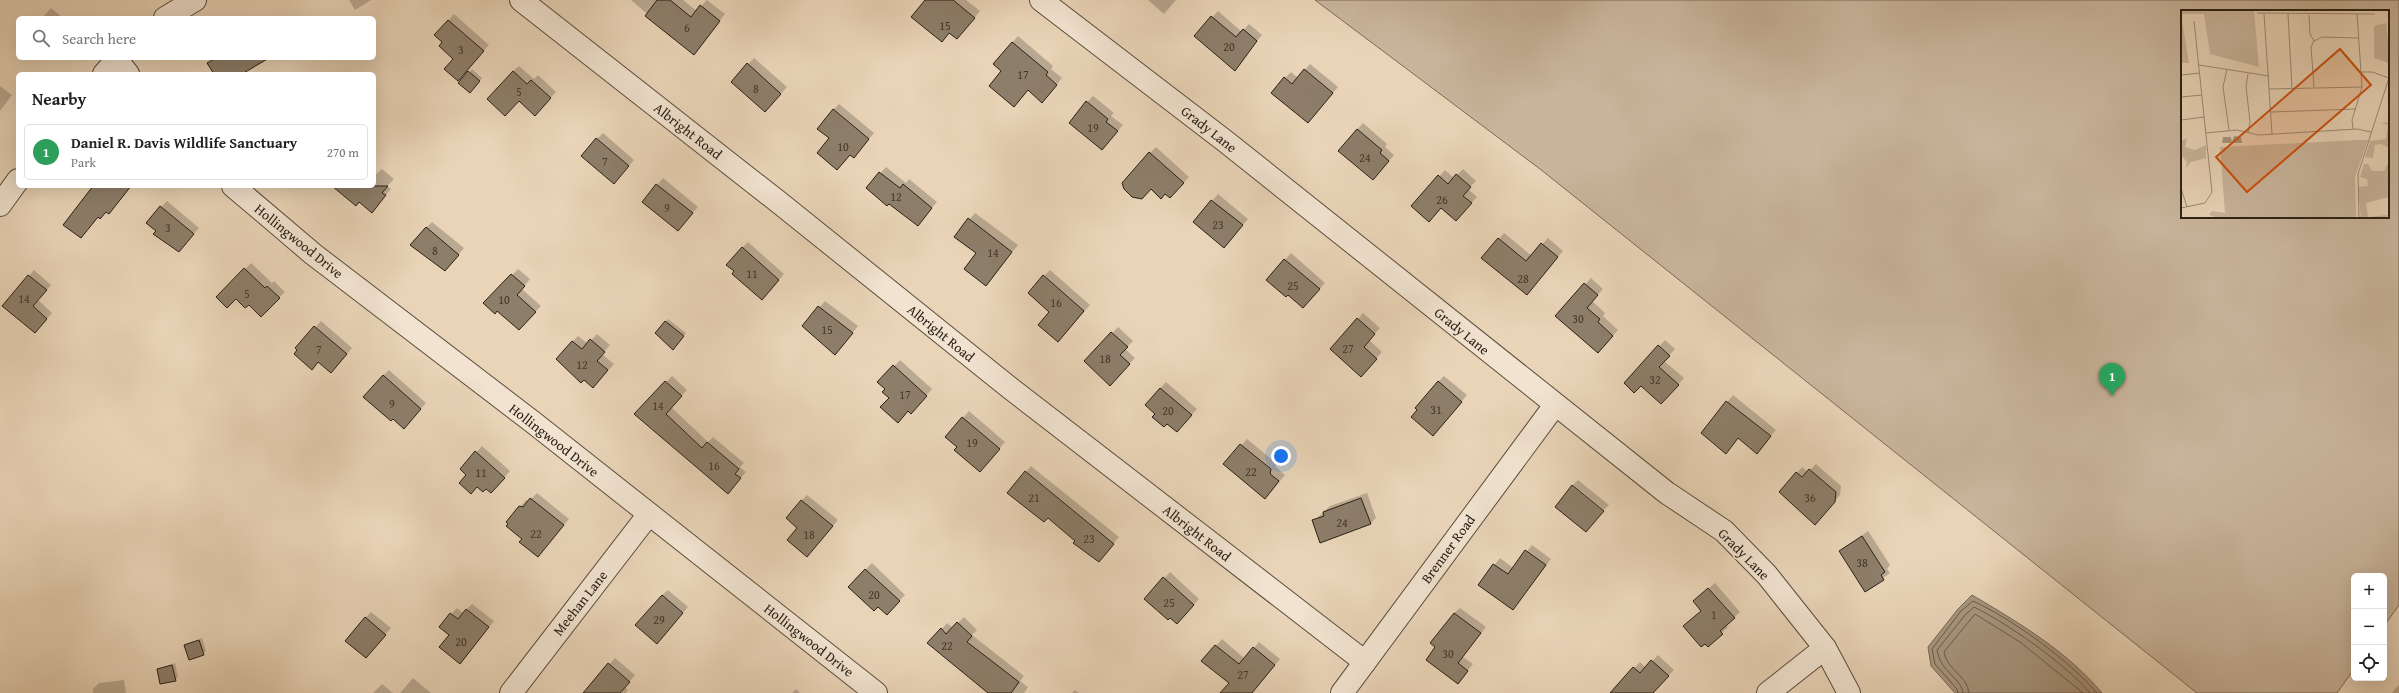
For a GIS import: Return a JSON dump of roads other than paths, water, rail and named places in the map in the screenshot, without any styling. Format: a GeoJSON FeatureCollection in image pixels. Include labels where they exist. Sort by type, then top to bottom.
{"type":"FeatureCollection","features":[{"type":"Feature","properties":{"kind":"street"},"geometry":{"type":"LineString","coordinates":[[168,16],[195,0]]}},
{"type":"Feature","properties":{"kind":"street","name":"Albright Road"},"geometry":{"type":"LineString","coordinates":[[521,0],[781,204],[1010,388],[1365,662]]}},
{"type":"Feature","properties":{"kind":"street","name":"Grady Lane"},"geometry":{"type":"LineString","coordinates":[[1041,0],[1224,141],[1667,493],[1724,531],[1766,575],[1825,648],[1849,693]]}},
{"type":"Feature","properties":{"kind":"street"},"geometry":{"type":"LineString","coordinates":[[0,205],[16,183]]}},
{"type":"Feature","properties":{"kind":"street","name":"Hollingwood Drive"},"geometry":{"type":"LineString","coordinates":[[235,188],[313,254],[534,423],[876,693]]}},
{"type":"Feature","properties":{"kind":"street","name":"Brenner Road"},"geometry":{"type":"LineString","coordinates":[[1342,693],[1555,404]]}},
{"type":"Feature","properties":{"kind":"street","name":"Meehan Lane"},"geometry":{"type":"LineString","coordinates":[[511,693],[649,514]]}},
{"type":"Feature","properties":{"kind":"street"},"geometry":{"type":"LineString","coordinates":[[1768,693],[1825,648]]}},
{"type":"Feature","properties":{"kind":"water"},"geometry":{"type":"Polygon","coordinates":[[[1972,595],[2024,627],[2058,651],[2089,678],[2102,693],[1955,693],[1931,666],[1928,647],[1958,609],[1972,595]]]}},
{"type":"Feature","properties":{"kind":"place","name":"Daniel R. Davis Wildlife Sanctuary"},"geometry":{"type":"Point","coordinates":[2112,396]}}]}
